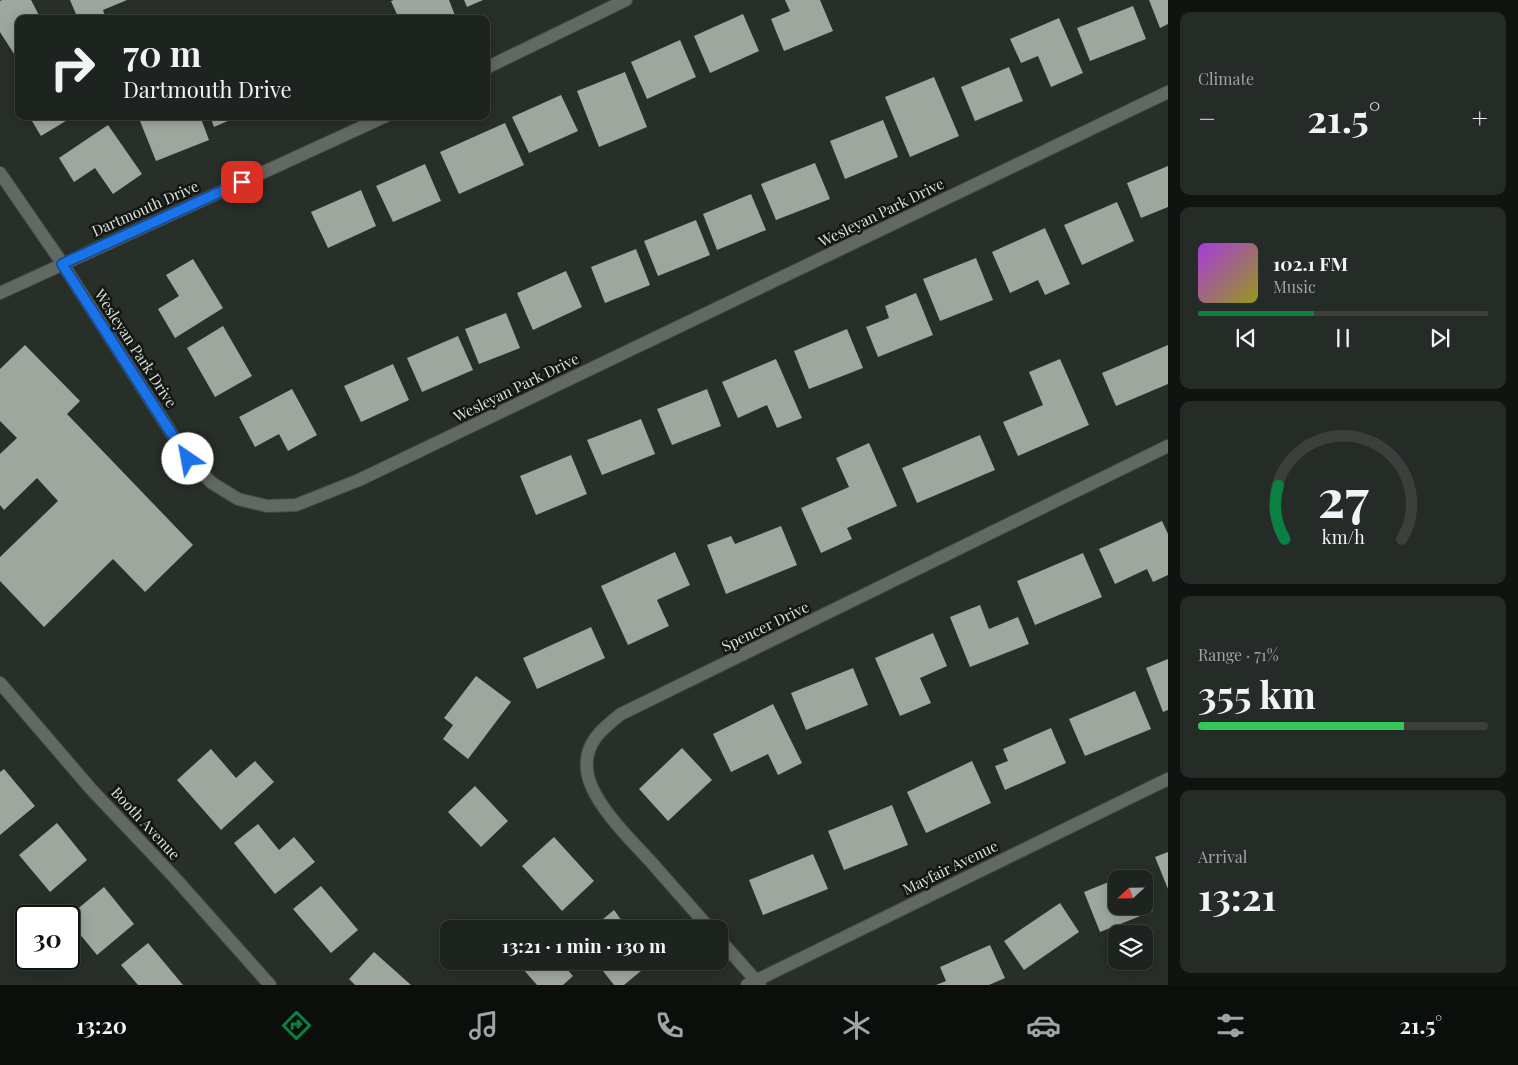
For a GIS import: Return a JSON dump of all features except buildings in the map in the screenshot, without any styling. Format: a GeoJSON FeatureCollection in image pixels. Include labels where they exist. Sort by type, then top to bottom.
{"type":"FeatureCollection","features":[{"type":"Feature","properties":{"kind":"street"},"geometry":{"type":"LineString","coordinates":[[490,66],[626,0]]}},
{"type":"Feature","properties":{"kind":"street","name":"Wesleyan Park Drive"},"geometry":{"type":"LineString","coordinates":[[0,173],[62,264],[188,459],[212,484],[238,499],[267,506],[296,505],[368,476],[1168,92]]}},
{"type":"Feature","properties":{"kind":"street","name":"Dartmouth Drive"},"geometry":{"type":"LineString","coordinates":[[0,293],[377,120]]}},
{"type":"Feature","properties":{"kind":"street","name":"Spencer Drive"},"geometry":{"type":"LineString","coordinates":[[702,920],[614,820],[595,795],[587,770],[589,748],[600,730],[621,714],[1168,446]]}},
{"type":"Feature","properties":{"kind":"street","name":"Booth Avenue"},"geometry":{"type":"LineString","coordinates":[[0,683],[91,789],[175,878],[270,985]]}},
{"type":"Feature","properties":{"kind":"street","name":"Mayfair Avenue"},"geometry":{"type":"LineString","coordinates":[[754,984],[1168,778]]}},
{"type":"Feature","properties":{"kind":"street"},"geometry":{"type":"LineString","coordinates":[[728,950],[754,984]]}},
{"type":"Feature","properties":{"kind":"route"},"geometry":{"type":"LineString","coordinates":[[188,459],[62,264],[242,182]]}}]}
